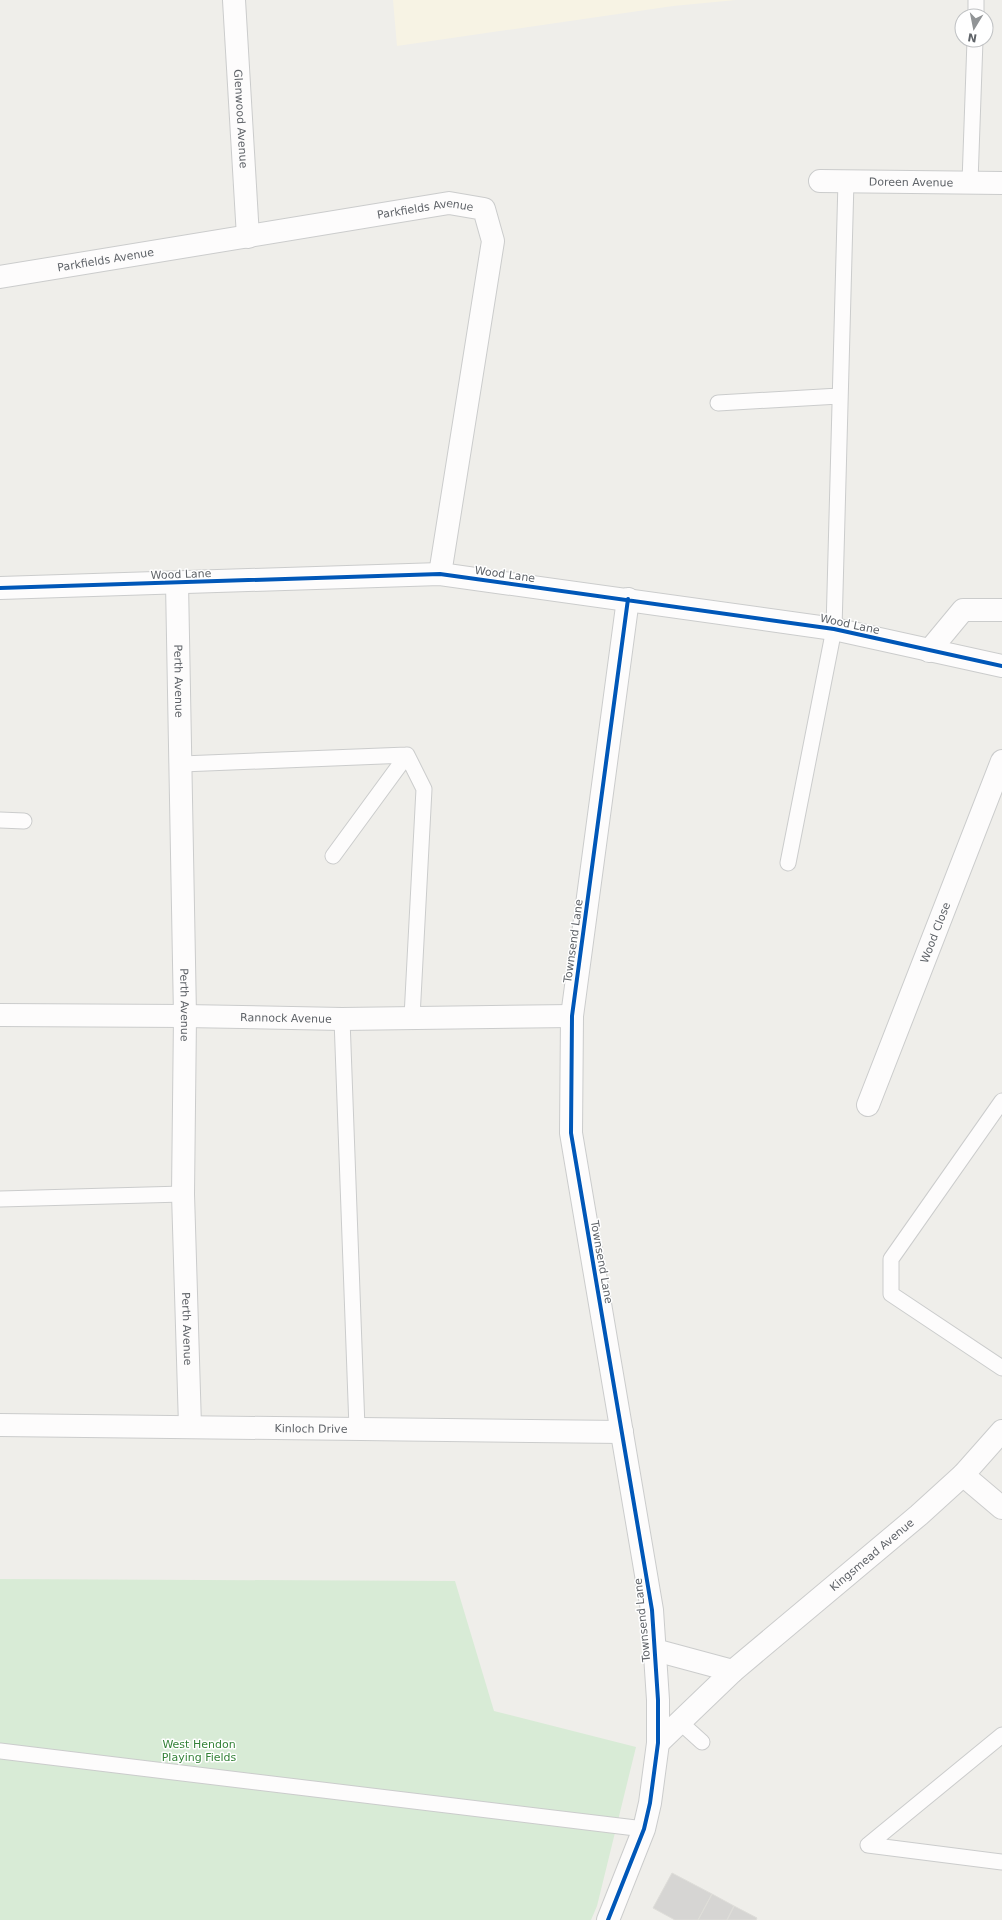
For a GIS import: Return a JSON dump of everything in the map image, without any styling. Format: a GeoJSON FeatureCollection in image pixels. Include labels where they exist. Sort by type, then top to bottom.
{"type":"FeatureCollection","features":[{"type":"Feature","properties":{"kind":"street","name":"Glenwood Avenue"},"geometry":{"type":"LineString","coordinates":[[234,0],[248,237]]}},
{"type":"Feature","properties":{"kind":"street","name":"Doreen Avenue"},"geometry":{"type":"LineString","coordinates":[[820,181],[970,182],[1002,184]]}},
{"type":"Feature","properties":{"kind":"street","name":"Parkfields Avenue"},"geometry":{"type":"LineString","coordinates":[[0,277],[449,203],[484,209],[493,240],[440,574]]}},
{"type":"Feature","properties":{"kind":"street","name":"Wood Lane"},"geometry":{"type":"LineString","coordinates":[[0,588],[440,574],[628,599],[834,629],[1002,666]]}},
{"type":"Feature","properties":{"kind":"street","name":"Perth Avenue"},"geometry":{"type":"LineString","coordinates":[[178,583],[182,764],[184,1016],[183,1194],[190,1426]]}},
{"type":"Feature","properties":{"kind":"street","name":"Townsend Lane"},"geometry":{"type":"LineString","coordinates":[[608,1920],[644,1829],[653,1782],[658,1743],[658,1700],[652,1610],[571,1133],[572,1016],[628,599]]}},
{"type":"Feature","properties":{"kind":"street"},"geometry":{"type":"LineString","coordinates":[[929,651],[963,610],[1002,610]]}},
{"type":"Feature","properties":{"kind":"street","name":"Wood Close"},"geometry":{"type":"LineString","coordinates":[[868,1105],[1002,761]]}},
{"type":"Feature","properties":{"kind":"street","name":"Rannock Avenue"},"geometry":{"type":"LineString","coordinates":[[0,1015],[342,1019],[572,1016]]}},
{"type":"Feature","properties":{"kind":"street","name":"Kinloch Drive"},"geometry":{"type":"LineString","coordinates":[[0,1425],[622,1432]]}},
{"type":"Feature","properties":{"kind":"street","name":"Kingsmead Avenue"},"geometry":{"type":"LineString","coordinates":[[658,1743],[681,1723],[733,1671],[919,1515],[963,1475],[1002,1431]]}},
{"type":"Feature","properties":{"kind":"street"},"geometry":{"type":"LineString","coordinates":[[963,1475],[1002,1508]]}},
{"type":"Feature","properties":{"kind":"street"},"geometry":{"type":"LineString","coordinates":[[655,1650],[733,1671]]}},
{"type":"Feature","properties":{"kind":"lane"},"geometry":{"type":"LineString","coordinates":[[970,182],[975,48]]}},
{"type":"Feature","properties":{"kind":"lane"},"geometry":{"type":"LineString","coordinates":[[788,862],[834,629],[839,396],[846,181]]}},
{"type":"Feature","properties":{"kind":"lane"},"geometry":{"type":"LineString","coordinates":[[718,403],[839,396]]}},
{"type":"Feature","properties":{"kind":"lane"},"geometry":{"type":"LineString","coordinates":[[182,764],[407,755]]}},
{"type":"Feature","properties":{"kind":"lane"},"geometry":{"type":"LineString","coordinates":[[333,856],[407,755]]}},
{"type":"Feature","properties":{"kind":"lane"},"geometry":{"type":"LineString","coordinates":[[407,755],[424,789],[412,1017]]}},
{"type":"Feature","properties":{"kind":"lane"},"geometry":{"type":"LineString","coordinates":[[0,820],[24,821]]}},
{"type":"Feature","properties":{"kind":"lane"},"geometry":{"type":"LineString","coordinates":[[342,1019],[357,1428]]}},
{"type":"Feature","properties":{"kind":"lane"},"geometry":{"type":"LineString","coordinates":[[1002,1101],[891,1259],[892,1294],[1002,1368]]}},
{"type":"Feature","properties":{"kind":"lane"},"geometry":{"type":"LineString","coordinates":[[0,1199],[183,1194]]}},
{"type":"Feature","properties":{"kind":"lane"},"geometry":{"type":"LineString","coordinates":[[681,1723],[702,1742]]}},
{"type":"Feature","properties":{"kind":"lane"},"geometry":{"type":"LineString","coordinates":[[1002,1734],[868,1845],[1002,1862]]}},
{"type":"Feature","properties":{"kind":"lane"},"geometry":{"type":"LineString","coordinates":[[0,1751],[644,1829]]}},
{"type":"Feature","properties":{"kind":"shaded area"},"geometry":{"type":"Polygon","coordinates":[[[393,0],[736,0],[673,6],[397,46],[393,0]]]}},
{"type":"Feature","properties":{"kind":"green space","name":"West Hendon Playing Fields"},"geometry":{"type":"Polygon","coordinates":[[[0,1579],[455,1581],[494,1711],[636,1747],[597,1906],[591,1920],[0,1920],[0,1579]]]}},
{"type":"Feature","properties":{"kind":"building"},"geometry":{"type":"Polygon","coordinates":[[[672,1873],[712,1894],[698,1920],[675,1920],[653,1908],[672,1873]]]}},
{"type":"Feature","properties":{"kind":"building"},"geometry":{"type":"Polygon","coordinates":[[[712,1894],[734,1906],[727,1920],[698,1920],[712,1894]]]}},
{"type":"Feature","properties":{"kind":"building"},"geometry":{"type":"Polygon","coordinates":[[[734,1906],[757,1918],[756,1920],[727,1920],[734,1906]]]}},
{"type":"Feature","properties":{"kind":"cycle path"},"geometry":{"type":"LineString","coordinates":[[0,588],[440,574],[834,629],[1002,666]]}},
{"type":"Feature","properties":{"kind":"cycle path"},"geometry":{"type":"LineString","coordinates":[[608,1920],[644,1829],[650,1803],[658,1743],[658,1700],[652,1610],[571,1133],[572,1016],[628,599]]}}]}
